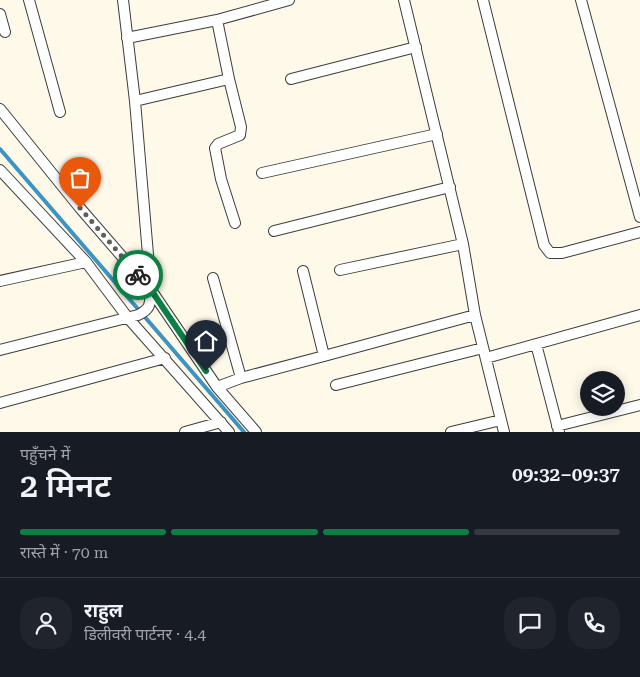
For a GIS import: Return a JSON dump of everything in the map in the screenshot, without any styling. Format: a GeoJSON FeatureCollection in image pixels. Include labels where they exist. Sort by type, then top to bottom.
{"type":"FeatureCollection","features":[{"type":"Feature","properties":{"kind":"street"},"geometry":{"type":"LineString","coordinates":[[28,0],[60,112]]}},
{"type":"Feature","properties":{"kind":"street"},"geometry":{"type":"LineString","coordinates":[[0,350],[138,315],[150,302],[151,290],[135,102],[123,0]]}},
{"type":"Feature","properties":{"kind":"street"},"geometry":{"type":"LineString","coordinates":[[127,38],[216,20],[289,0]]}},
{"type":"Feature","properties":{"kind":"street"},"geometry":{"type":"LineString","coordinates":[[404,0],[450,187],[463,244],[475,315],[504,432]]}},
{"type":"Feature","properties":{"kind":"street"},"geometry":{"type":"LineString","coordinates":[[483,0],[544,245],[550,253],[562,253],[640,232]]}},
{"type":"Feature","properties":{"kind":"street"},"geometry":{"type":"LineString","coordinates":[[580,0],[640,217]]}},
{"type":"Feature","properties":{"kind":"street"},"geometry":{"type":"LineString","coordinates":[[0,14],[5,32]]}},
{"type":"Feature","properties":{"kind":"street"},"geometry":{"type":"LineString","coordinates":[[216,20],[242,127],[239,136],[218,144],[215,150],[221,179],[235,223]]}},
{"type":"Feature","properties":{"kind":"street"},"geometry":{"type":"LineString","coordinates":[[291,79],[416,47]]}},
{"type":"Feature","properties":{"kind":"street"},"geometry":{"type":"LineString","coordinates":[[135,102],[229,79]]}},
{"type":"Feature","properties":{"kind":"street"},"geometry":{"type":"LineString","coordinates":[[0,109],[80,208],[151,290],[217,387],[256,432]]}},
{"type":"Feature","properties":{"kind":"street"},"geometry":{"type":"LineString","coordinates":[[262,174],[437,134]]}},
{"type":"Feature","properties":{"kind":"street"},"geometry":{"type":"LineString","coordinates":[[0,170],[138,315],[165,358],[228,432]]}},
{"type":"Feature","properties":{"kind":"street"},"geometry":{"type":"LineString","coordinates":[[274,232],[450,187]]}},
{"type":"Feature","properties":{"kind":"street"},"geometry":{"type":"LineString","coordinates":[[340,270],[463,244]]}},
{"type":"Feature","properties":{"kind":"street"},"geometry":{"type":"LineString","coordinates":[[0,280],[86,262]]}},
{"type":"Feature","properties":{"kind":"street"},"geometry":{"type":"LineString","coordinates":[[303,271],[324,356]]}},
{"type":"Feature","properties":{"kind":"street"},"geometry":{"type":"LineString","coordinates":[[213,278],[241,378]]}},
{"type":"Feature","properties":{"kind":"street"},"geometry":{"type":"LineString","coordinates":[[217,387],[241,378],[475,315]]}},
{"type":"Feature","properties":{"kind":"street"},"geometry":{"type":"LineString","coordinates":[[486,358],[640,315]]}},
{"type":"Feature","properties":{"kind":"street"},"geometry":{"type":"LineString","coordinates":[[536,344],[558,429],[640,405]]}},
{"type":"Feature","properties":{"kind":"street"},"geometry":{"type":"LineString","coordinates":[[336,385],[483,348]]}},
{"type":"Feature","properties":{"kind":"street"},"geometry":{"type":"LineString","coordinates":[[0,403],[165,358]]}},
{"type":"Feature","properties":{"kind":"street"},"geometry":{"type":"LineString","coordinates":[[451,432],[501,420]]}},
{"type":"Feature","properties":{"kind":"street"},"geometry":{"type":"LineString","coordinates":[[185,432],[221,422]]}},
{"type":"Feature","properties":{"kind":"waterway"},"geometry":{"type":"LineString","coordinates":[[0,149],[244,432]]}},
{"type":"Feature","properties":{"kind":"way so far"},"geometry":{"type":"LineString","coordinates":[[80,208],[138,275]]}},
{"type":"Feature","properties":{"kind":"route"},"geometry":{"type":"LineString","coordinates":[[138,275],[151,290],[206,371]]}}]}
